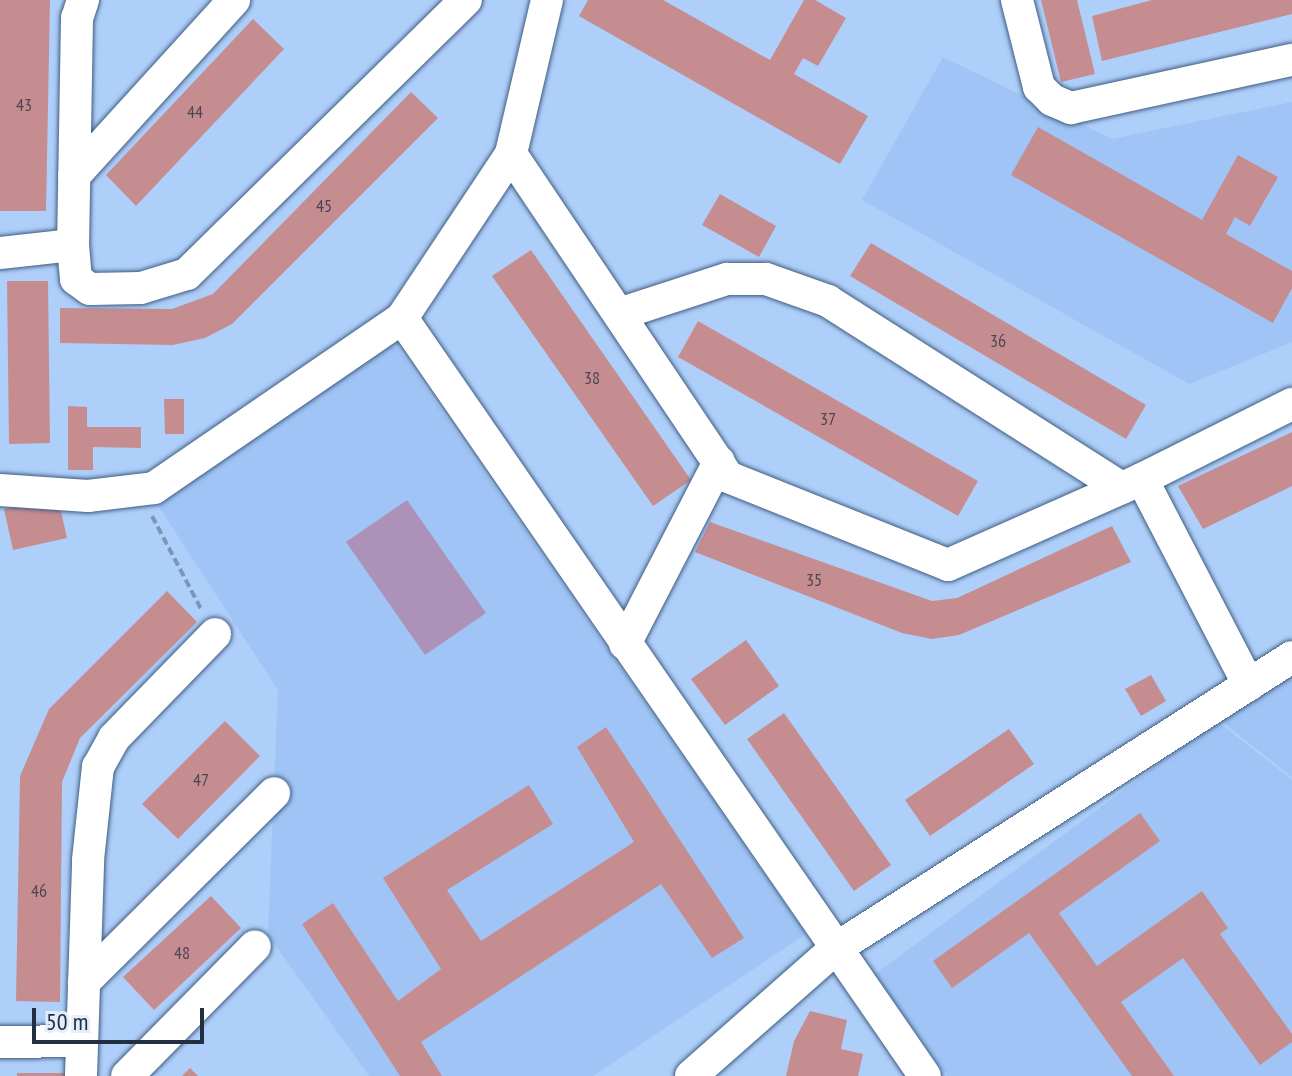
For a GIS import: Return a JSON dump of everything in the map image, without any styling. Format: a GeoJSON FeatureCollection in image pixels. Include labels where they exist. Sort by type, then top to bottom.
{"type":"FeatureCollection","features":[{"type":"Feature","properties":{"kind":"street"},"geometry":{"type":"LineString","coordinates":[[83,0],[77,18],[73,245],[76,279],[90,289],[141,288],[187,274],[466,0]]}},
{"type":"Feature","properties":{"kind":"street"},"geometry":{"type":"LineString","coordinates":[[74,176],[234,0]]}},
{"type":"Feature","properties":{"kind":"street"},"geometry":{"type":"LineString","coordinates":[[0,490],[88,496],[154,488],[402,318],[511,154],[547,0]]}},
{"type":"Feature","properties":{"kind":"street"},"geometry":{"type":"LineString","coordinates":[[1017,0],[1039,87],[1052,100],[1071,108],[1292,60]]}},
{"type":"Feature","properties":{"kind":"street"},"geometry":{"type":"LineString","coordinates":[[511,154],[728,477],[948,565],[1132,483],[1292,404]]}},
{"type":"Feature","properties":{"kind":"street"},"geometry":{"type":"LineString","coordinates":[[0,253],[73,245]]}},
{"type":"Feature","properties":{"kind":"street"},"geometry":{"type":"LineString","coordinates":[[619,314],[727,279],[766,279],[828,301],[1132,483],[1249,685]]}},
{"type":"Feature","properties":{"kind":"street"},"geometry":{"type":"LineString","coordinates":[[402,318],[925,1076]]}},
{"type":"Feature","properties":{"kind":"street"},"geometry":{"type":"LineString","coordinates":[[625,644],[719,462]]}},
{"type":"Feature","properties":{"kind":"street"},"geometry":{"type":"LineString","coordinates":[[81,1076],[98,767],[114,738],[215,634]]}},
{"type":"Feature","properties":{"kind":"street"},"geometry":{"type":"LineString","coordinates":[[691,1076],[835,949],[1292,657]]}},
{"type":"Feature","properties":{"kind":"street"},"geometry":{"type":"LineString","coordinates":[[84,982],[274,793]]}},
{"type":"Feature","properties":{"kind":"street"},"geometry":{"type":"LineString","coordinates":[[127,1076],[255,946]]}},
{"type":"Feature","properties":{"kind":"street"},"geometry":{"type":"LineString","coordinates":[[0,1042],[82,1041]]}},
{"type":"Feature","properties":{"kind":"path"},"geometry":{"type":"LineString","coordinates":[[138,490],[215,634]]}},
{"type":"Feature","properties":{"kind":"shaded area"},"geometry":{"type":"Polygon","coordinates":[[[943,57],[1112,139],[1292,102],[1292,342],[1189,384],[862,200],[943,57]]]}},
{"type":"Feature","properties":{"kind":"shaded area"},"geometry":{"type":"Polygon","coordinates":[[[382,342],[397,347],[806,934],[593,1076],[369,1076],[268,935],[278,690],[152,496],[382,342]]]}},
{"type":"Feature","properties":{"kind":"shaded area"},"geometry":{"type":"Polygon","coordinates":[[[407,500],[486,613],[425,655],[346,542],[407,500]]]}},
{"type":"Feature","properties":{"kind":"shaded area"},"geometry":{"type":"Polygon","coordinates":[[[1292,674],[1292,777],[1220,720],[1292,674]]]}},
{"type":"Feature","properties":{"kind":"shaded area"},"geometry":{"type":"Polygon","coordinates":[[[1217,721],[1292,780],[1292,1076],[947,1076],[875,974],[1217,721]]]}},
{"type":"Feature","properties":{"kind":"building"},"geometry":{"type":"Polygon","coordinates":[[[0,0],[50,0],[46,211],[0,211],[0,0]]]}},
{"type":"Feature","properties":{"kind":"building"},"geometry":{"type":"Polygon","coordinates":[[[588,0],[663,0],[770,60],[804,0],[815,0],[846,18],[818,66],[803,58],[794,74],[868,116],[840,164],[579,16],[588,0]]]}},
{"type":"Feature","properties":{"kind":"building"},"geometry":{"type":"Polygon","coordinates":[[[1041,0],[1077,0],[1095,74],[1061,82],[1041,0]]]}},
{"type":"Feature","properties":{"kind":"building"},"geometry":{"type":"Polygon","coordinates":[[[1152,0],[1292,0],[1292,14],[1102,61],[1092,16],[1152,0]]]}},
{"type":"Feature","properties":{"kind":"building"},"geometry":{"type":"Polygon","coordinates":[[[253,19],[284,49],[136,206],[106,175],[253,19]]]}},
{"type":"Feature","properties":{"kind":"building"},"geometry":{"type":"Polygon","coordinates":[[[411,92],[438,118],[232,324],[205,338],[173,345],[60,343],[60,308],[172,309],[213,294],[411,92]]]}},
{"type":"Feature","properties":{"kind":"building"},"geometry":{"type":"Polygon","coordinates":[[[1038,127],[1202,220],[1238,155],[1278,177],[1250,226],[1235,217],[1226,234],[1292,271],[1292,288],[1273,323],[1011,175],[1038,127]]]}},
{"type":"Feature","properties":{"kind":"building"},"geometry":{"type":"Polygon","coordinates":[[[720,194],[776,226],[759,257],[702,225],[720,194]]]}},
{"type":"Feature","properties":{"kind":"building"},"geometry":{"type":"Polygon","coordinates":[[[871,243],[1146,405],[1126,439],[850,276],[871,243]]]}},
{"type":"Feature","properties":{"kind":"building"},"geometry":{"type":"Polygon","coordinates":[[[531,250],[691,480],[653,506],[492,276],[531,250]]]}},
{"type":"Feature","properties":{"kind":"building"},"geometry":{"type":"Polygon","coordinates":[[[7,281],[48,281],[50,443],[9,444],[7,281]]]}},
{"type":"Feature","properties":{"kind":"building"},"geometry":{"type":"Polygon","coordinates":[[[698,321],[978,481],[958,516],[678,357],[698,321]]]}},
{"type":"Feature","properties":{"kind":"building"},"geometry":{"type":"Polygon","coordinates":[[[164,399],[184,399],[184,434],[165,434],[164,399]]]}},
{"type":"Feature","properties":{"kind":"building"},"geometry":{"type":"Polygon","coordinates":[[[68,406],[87,407],[87,427],[141,427],[141,448],[93,447],[93,470],[68,470],[68,406]]]}},
{"type":"Feature","properties":{"kind":"building"},"geometry":{"type":"Polygon","coordinates":[[[1292,432],[1292,486],[1203,529],[1178,486],[1292,432]]]}},
{"type":"Feature","properties":{"kind":"building"},"geometry":{"type":"Polygon","coordinates":[[[58,498],[67,538],[13,550],[4,509],[58,498]]]}},
{"type":"Feature","properties":{"kind":"building"},"geometry":{"type":"Polygon","coordinates":[[[710,522],[932,601],[957,598],[1112,526],[1131,562],[959,635],[932,639],[902,633],[695,552],[710,522]]]}},
{"type":"Feature","properties":{"kind":"building"},"geometry":{"type":"Polygon","coordinates":[[[167,591],[197,622],[80,738],[62,782],[60,1002],[16,1001],[20,776],[49,709],[167,591]]]}},
{"type":"Feature","properties":{"kind":"building"},"geometry":{"type":"Polygon","coordinates":[[[746,640],[779,686],[725,725],[691,679],[746,640]]]}},
{"type":"Feature","properties":{"kind":"building"},"geometry":{"type":"Polygon","coordinates":[[[1151,675],[1166,701],[1141,716],[1125,689],[1151,675]]]}},
{"type":"Feature","properties":{"kind":"building"},"geometry":{"type":"Polygon","coordinates":[[[784,713],[891,865],[854,891],[747,739],[784,713]]]}},
{"type":"Feature","properties":{"kind":"building"},"geometry":{"type":"Polygon","coordinates":[[[225,721],[260,756],[178,839],[142,804],[225,721]]]}},
{"type":"Feature","properties":{"kind":"building"},"geometry":{"type":"Polygon","coordinates":[[[606,727],[744,938],[712,958],[661,884],[421,1042],[442,1076],[400,1076],[302,924],[333,903],[398,1001],[441,969],[383,878],[529,785],[553,824],[447,890],[481,941],[634,842],[577,747],[606,727]]]}},
{"type":"Feature","properties":{"kind":"building"},"geometry":{"type":"Polygon","coordinates":[[[1009,729],[1034,764],[930,836],[905,800],[1009,729]]]}},
{"type":"Feature","properties":{"kind":"building"},"geometry":{"type":"Polygon","coordinates":[[[1140,813],[1160,841],[1059,913],[1097,966],[1202,891],[1228,928],[1220,934],[1292,1034],[1292,1042],[1260,1065],[1183,958],[1121,1002],[1174,1076],[1132,1076],[1029,933],[952,988],[933,961],[1140,813]]]}},
{"type":"Feature","properties":{"kind":"building"},"geometry":{"type":"Polygon","coordinates":[[[211,896],[241,928],[154,1010],[123,977],[211,896]]]}},
{"type":"Feature","properties":{"kind":"building"},"geometry":{"type":"Polygon","coordinates":[[[810,1011],[847,1020],[841,1049],[863,1054],[858,1076],[786,1076],[794,1041],[810,1011]]]}},
{"type":"Feature","properties":{"kind":"building"},"geometry":{"type":"Polygon","coordinates":[[[190,1068],[198,1076],[182,1076],[190,1068]]]}},
{"type":"Feature","properties":{"kind":"building"},"geometry":{"type":"Polygon","coordinates":[[[17,1073],[67,1073],[67,1076],[17,1076],[17,1073]]]}}]}
